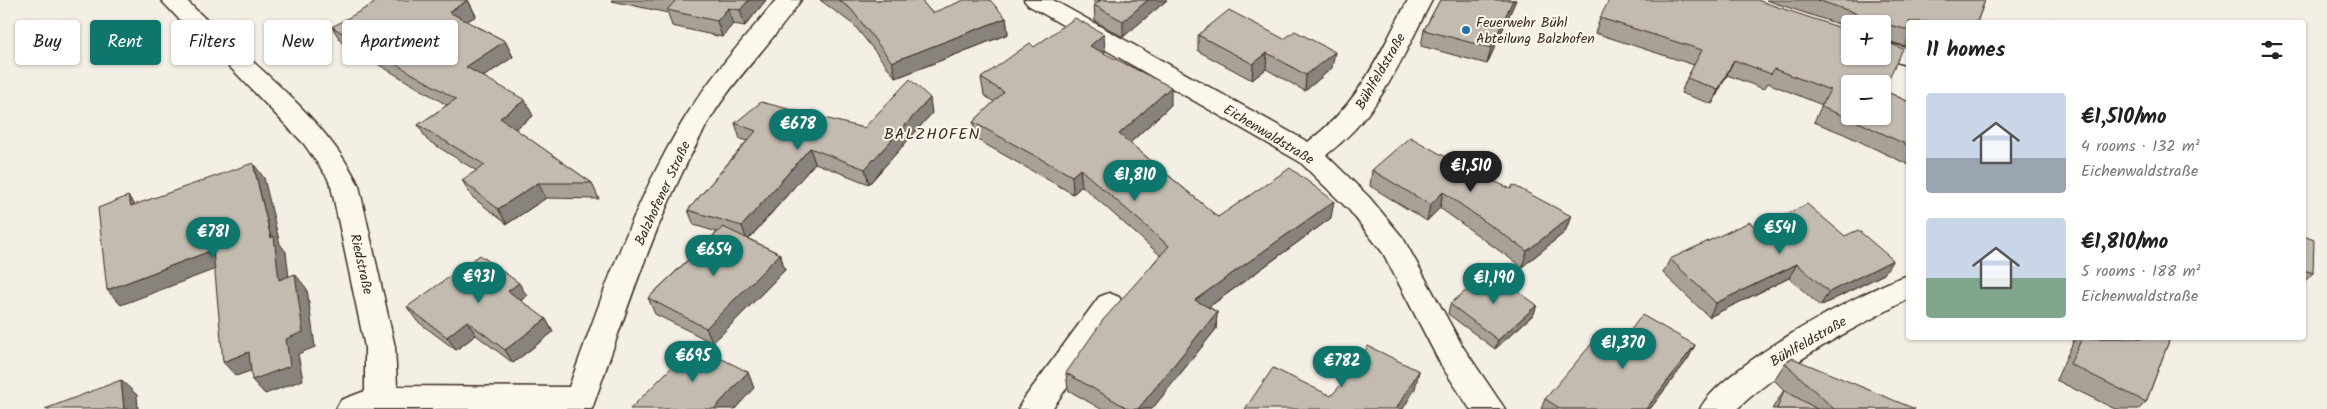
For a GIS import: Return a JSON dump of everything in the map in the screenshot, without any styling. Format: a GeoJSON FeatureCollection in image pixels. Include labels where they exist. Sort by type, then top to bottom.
{"type":"FeatureCollection","features":[{"type":"Feature","properties":{"kind":"street","name":"Riedstraße"},"geometry":{"type":"LineString","coordinates":[[173,0],[200,28],[245,66],[313,138],[339,173],[345,186],[380,347],[382,376],[366,404],[577,405]]}},
{"type":"Feature","properties":{"kind":"street","name":"Balzhofener Straße"},"geometry":{"type":"LineString","coordinates":[[577,405],[627,269],[682,147],[698,118],[723,81],[788,0]]}},
{"type":"Feature","properties":{"kind":"street","name":"Eichenwaldstraße"},"geometry":{"type":"LineString","coordinates":[[1036,0],[1309,155],[1346,188],[1383,232],[1402,260],[1449,352],[1489,409]]}},
{"type":"Feature","properties":{"kind":"street","name":"Bühlfeldstraße"},"geometry":{"type":"LineString","coordinates":[[1309,155],[1343,128],[1358,111],[1371,91],[1420,0]]}},
{"type":"Feature","properties":{"kind":"street"},"geometry":{"type":"LineString","coordinates":[[1891,52],[1906,57]]}},
{"type":"Feature","properties":{"kind":"street","name":"Bühlfeldstraße"},"geometry":{"type":"LineString","coordinates":[[1716,409],[1736,388],[1772,361],[1806,340],[1906,288]]}},
{"type":"Feature","properties":{"kind":"street"},"geometry":{"type":"LineString","coordinates":[[1034,409],[1109,305]]}},
{"type":"Feature","properties":{"kind":"building"},"geometry":{"type":"Polygon","coordinates":[[[380,0],[468,0],[449,12],[505,41],[466,67],[525,100],[500,118],[592,183],[538,183],[498,209],[462,180],[485,165],[418,125],[456,99],[397,65],[458,65],[458,20],[344,20],[380,0]]]}},
{"type":"Feature","properties":{"kind":"building"},"geometry":{"type":"Polygon","coordinates":[[[676,0],[749,0],[740,10],[728,8],[717,21],[667,10],[676,0]]]}},
{"type":"Feature","properties":{"kind":"building"},"geometry":{"type":"Polygon","coordinates":[[[838,0],[921,0],[932,13],[964,0],[990,0],[1006,18],[892,62],[851,9],[838,0]]]}},
{"type":"Feature","properties":{"kind":"building"},"geometry":{"type":"Polygon","coordinates":[[[1098,0],[1148,0],[1123,21],[1094,5],[1100,1],[1098,0]]]}},
{"type":"Feature","properties":{"kind":"building","name":"Feuerwehr Bühl Abteilung Balzhofen"},"geometry":{"type":"Polygon","coordinates":[[[1440,0],[1513,0],[1491,48],[1424,30],[1440,0]]]}},
{"type":"Feature","properties":{"kind":"building"},"geometry":{"type":"Polygon","coordinates":[[[1609,0],[1757,0],[1841,28],[1841,65],[1891,65],[1891,44],[1903,49],[1890,75],[1841,75],[1841,115],[1821,107],[1830,90],[1774,69],[1771,74],[1734,60],[1718,90],[1687,78],[1702,50],[1600,18],[1609,0]]]}},
{"type":"Feature","properties":{"kind":"building"},"geometry":{"type":"Polygon","coordinates":[[[1817,0],[1985,0],[1978,20],[1906,20],[1906,29],[1891,26],[1891,15],[1859,15],[1817,0]]]}},
{"type":"Feature","properties":{"kind":"building"},"geometry":{"type":"Polygon","coordinates":[[[1229,10],[1284,39],[1295,31],[1335,52],[1306,75],[1267,53],[1253,64],[1198,35],[1229,10]]]}},
{"type":"Feature","properties":{"kind":"building"},"geometry":{"type":"Polygon","coordinates":[[[1075,18],[1104,34],[1090,46],[1171,87],[1119,134],[1218,217],[1290,168],[1334,201],[1195,300],[1217,312],[1138,409],[1129,409],[1066,373],[1103,320],[1169,246],[1080,169],[1072,176],[973,122],[1004,92],[981,78],[1030,43],[1034,47],[1075,18]]]}},
{"type":"Feature","properties":{"kind":"building"},"geometry":{"type":"Polygon","coordinates":[[[342,21],[342,33],[332,27],[342,21]]]}},
{"type":"Feature","properties":{"kind":"building"},"geometry":{"type":"Polygon","coordinates":[[[910,79],[930,98],[865,169],[810,148],[742,226],[688,210],[756,131],[735,123],[761,102],[864,128],[910,79]]]}},
{"type":"Feature","properties":{"kind":"building"},"geometry":{"type":"Polygon","coordinates":[[[1891,94],[1906,101],[1906,145],[1865,125],[1891,125],[1891,94]]]}},
{"type":"Feature","properties":{"kind":"building"},"geometry":{"type":"Polygon","coordinates":[[[1410,137],[1469,170],[1511,189],[1513,185],[1571,216],[1527,251],[1443,192],[1430,205],[1372,170],[1410,137]]]}},
{"type":"Feature","properties":{"kind":"building"},"geometry":{"type":"Polygon","coordinates":[[[253,163],[271,238],[274,236],[279,280],[295,274],[303,332],[286,339],[290,366],[252,380],[249,352],[223,362],[213,250],[107,290],[98,208],[128,196],[131,206],[253,163]]]}},
{"type":"Feature","properties":{"kind":"building"},"geometry":{"type":"Polygon","coordinates":[[[1807,204],[1845,236],[1858,230],[1893,260],[1829,292],[1797,264],[1716,303],[1670,259],[1749,222],[1757,228],[1807,204]]]}},
{"type":"Feature","properties":{"kind":"building"},"geometry":{"type":"Polygon","coordinates":[[[723,227],[780,254],[706,328],[648,298],[723,227]]]}},
{"type":"Feature","properties":{"kind":"building"},"geometry":{"type":"Polygon","coordinates":[[[2306,237],[2314,240],[2313,273],[2306,271],[2306,237]]]}},
{"type":"Feature","properties":{"kind":"building"},"geometry":{"type":"Polygon","coordinates":[[[480,255],[519,283],[508,291],[546,319],[505,350],[467,321],[447,337],[407,307],[480,255]]]}},
{"type":"Feature","properties":{"kind":"building"},"geometry":{"type":"Polygon","coordinates":[[[1490,271],[1537,305],[1498,340],[1450,304],[1490,271]]]}},
{"type":"Feature","properties":{"kind":"building"},"geometry":{"type":"Polygon","coordinates":[[[1642,315],[1695,345],[1646,409],[1561,409],[1545,399],[1600,334],[1619,346],[1642,315]]]}},
{"type":"Feature","properties":{"kind":"building"},"geometry":{"type":"Polygon","coordinates":[[[2081,340],[2169,340],[2146,402],[2070,364],[2081,340]]]}},
{"type":"Feature","properties":{"kind":"building"},"geometry":{"type":"Polygon","coordinates":[[[694,345],[748,372],[714,409],[630,409],[694,345]]]}},
{"type":"Feature","properties":{"kind":"building"},"geometry":{"type":"Polygon","coordinates":[[[1368,346],[1419,371],[1396,409],[1245,409],[1273,368],[1331,396],[1348,377],[1368,346]]]}},
{"type":"Feature","properties":{"kind":"building"},"geometry":{"type":"Polygon","coordinates":[[[1792,358],[1915,409],[1834,409],[1785,363],[1792,358]]]}},
{"type":"Feature","properties":{"kind":"building"},"geometry":{"type":"Polygon","coordinates":[[[121,380],[124,409],[45,409],[121,380]]]}},
{"type":"Feature","properties":{"kind":"building"},"geometry":{"type":"Polygon","coordinates":[[[1784,390],[1817,409],[1777,409],[1784,390]]]}},
{"type":"Feature","properties":{"kind":"place","name":"Feuerwehr Bühl Abteilung Balzhofen"},"geometry":{"type":"Point","coordinates":[1466,30]}},
{"type":"Feature","properties":{"kind":"district","name":"BALZHOFEN"},"geometry":{"type":"Point","coordinates":[932,133]}}]}
